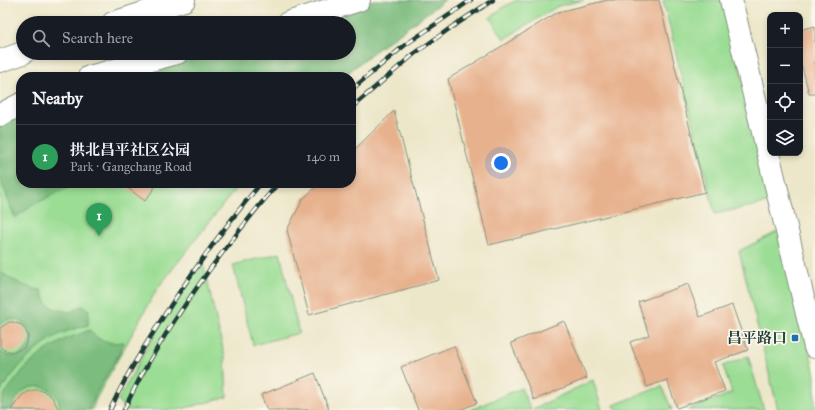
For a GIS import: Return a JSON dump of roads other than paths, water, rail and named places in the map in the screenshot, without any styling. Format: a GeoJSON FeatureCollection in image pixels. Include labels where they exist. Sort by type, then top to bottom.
{"type":"FeatureCollection","features":[{"type":"Feature","properties":{"kind":"street"},"geometry":{"type":"LineString","coordinates":[[135,16],[184,0]]}},
{"type":"Feature","properties":{"kind":"street"},"geometry":{"type":"LineString","coordinates":[[310,16],[359,0]]}},
{"type":"Feature","properties":{"kind":"street"},"geometry":{"type":"LineString","coordinates":[[731,0],[815,348]]}},
{"type":"Feature","properties":{"kind":"street"},"geometry":{"type":"LineString","coordinates":[[0,48],[16,47]]}},
{"type":"Feature","properties":{"kind":"street"},"geometry":{"type":"LineString","coordinates":[[0,61],[16,55]]}},
{"type":"Feature","properties":{"kind":"street"},"geometry":{"type":"LineString","coordinates":[[107,72],[151,60]]}},
{"type":"Feature","properties":{"kind":"street"},"geometry":{"type":"LineString","coordinates":[[0,103],[16,98]]}},
{"type":"Feature","properties":{"kind":"street"},"geometry":{"type":"LineString","coordinates":[[0,115],[16,107]]}},
{"type":"Feature","properties":{"kind":"railway"},"geometry":{"type":"LineString","coordinates":[[356,86],[405,45],[471,0]]}},
{"type":"Feature","properties":{"kind":"railway"},"geometry":{"type":"LineString","coordinates":[[356,104],[414,54],[493,0]]}},
{"type":"Feature","properties":{"kind":"railway"},"geometry":{"type":"LineString","coordinates":[[110,410],[133,366],[174,300],[216,240],[257,188]]}},
{"type":"Feature","properties":{"kind":"railway"},"geometry":{"type":"LineString","coordinates":[[124,410],[153,355],[186,303],[235,236],[275,188]]}},
{"type":"Feature","properties":{"kind":"place","name":"拱北昌平社区公园"},"geometry":{"type":"Point","coordinates":[99,236]}},
{"type":"Feature","properties":{"kind":"place","name":"昌平路口"},"geometry":{"type":"Point","coordinates":[795,338]}}]}
